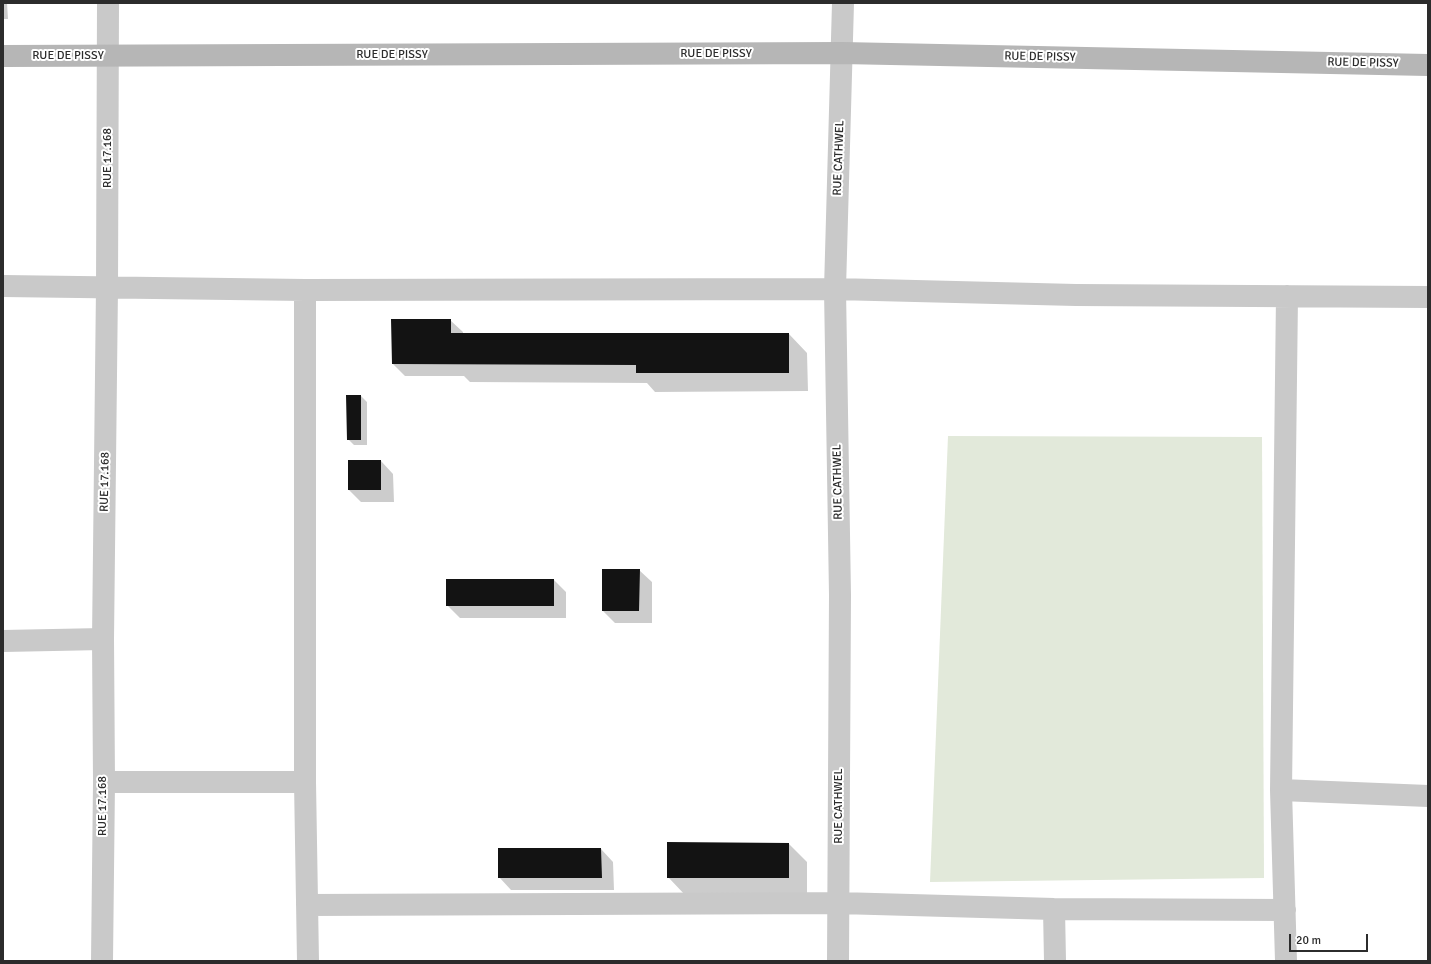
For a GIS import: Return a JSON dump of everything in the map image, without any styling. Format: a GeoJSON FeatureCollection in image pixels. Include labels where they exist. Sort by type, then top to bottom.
{"type":"FeatureCollection","features":[{"type":"Feature","properties":{"kind":"street","name":"RUE 17.168"},"geometry":{"type":"LineString","coordinates":[[102,961],[104,782],[103,639],[108,287],[108,3]]}},
{"type":"Feature","properties":{"kind":"street","name":"RUE CATHWEL"},"geometry":{"type":"LineString","coordinates":[[838,961],[840,595],[835,289],[843,3]]}},
{"type":"Feature","properties":{"kind":"street","name":"RUE DE PISSY"},"geometry":{"type":"LineString","coordinates":[[3,56],[842,53],[1428,65]]}},
{"type":"Feature","properties":{"kind":"street"},"geometry":{"type":"LineString","coordinates":[[3,286],[305,290],[835,289],[1076,295],[1428,297]]}},
{"type":"Feature","properties":{"kind":"street"},"geometry":{"type":"LineString","coordinates":[[305,290],[305,782],[308,961]]}},
{"type":"Feature","properties":{"kind":"street"},"geometry":{"type":"LineString","coordinates":[[1286,961],[1281,790],[1287,296]]}},
{"type":"Feature","properties":{"kind":"street"},"geometry":{"type":"LineString","coordinates":[[3,641],[103,639]]}},
{"type":"Feature","properties":{"kind":"street"},"geometry":{"type":"LineString","coordinates":[[104,782],[305,782]]}},
{"type":"Feature","properties":{"kind":"street"},"geometry":{"type":"LineString","coordinates":[[1281,790],[1428,796]]}},
{"type":"Feature","properties":{"kind":"street"},"geometry":{"type":"LineString","coordinates":[[307,906],[839,903],[1054,909],[1285,910]]}},
{"type":"Feature","properties":{"kind":"street"},"geometry":{"type":"LineString","coordinates":[[1054,909],[1056,961]]}},
{"type":"Feature","properties":{"kind":"green space"},"geometry":{"type":"Polygon","coordinates":[[[948,436],[1262,437],[1264,878],[930,882],[948,436]]]}},
{"type":"Feature","properties":{"kind":"building"},"geometry":{"type":"Polygon","coordinates":[[[391,319],[451,319],[451,333],[789,333],[789,373],[636,373],[636,365],[392,364],[391,319]]]}},
{"type":"Feature","properties":{"kind":"building"},"geometry":{"type":"Polygon","coordinates":[[[346,395],[361,395],[361,440],[347,440],[346,395]]]}},
{"type":"Feature","properties":{"kind":"building"},"geometry":{"type":"Polygon","coordinates":[[[348,460],[381,460],[381,490],[348,490],[348,460]]]}},
{"type":"Feature","properties":{"kind":"building"},"geometry":{"type":"Polygon","coordinates":[[[602,569],[640,569],[639,611],[602,611],[602,569]]]}},
{"type":"Feature","properties":{"kind":"building"},"geometry":{"type":"Polygon","coordinates":[[[446,579],[554,579],[554,606],[446,606],[446,579]]]}},
{"type":"Feature","properties":{"kind":"building"},"geometry":{"type":"Polygon","coordinates":[[[667,842],[789,843],[789,878],[667,878],[667,842]]]}},
{"type":"Feature","properties":{"kind":"building"},"geometry":{"type":"Polygon","coordinates":[[[498,848],[601,848],[602,878],[498,878],[498,848]]]}}]}
